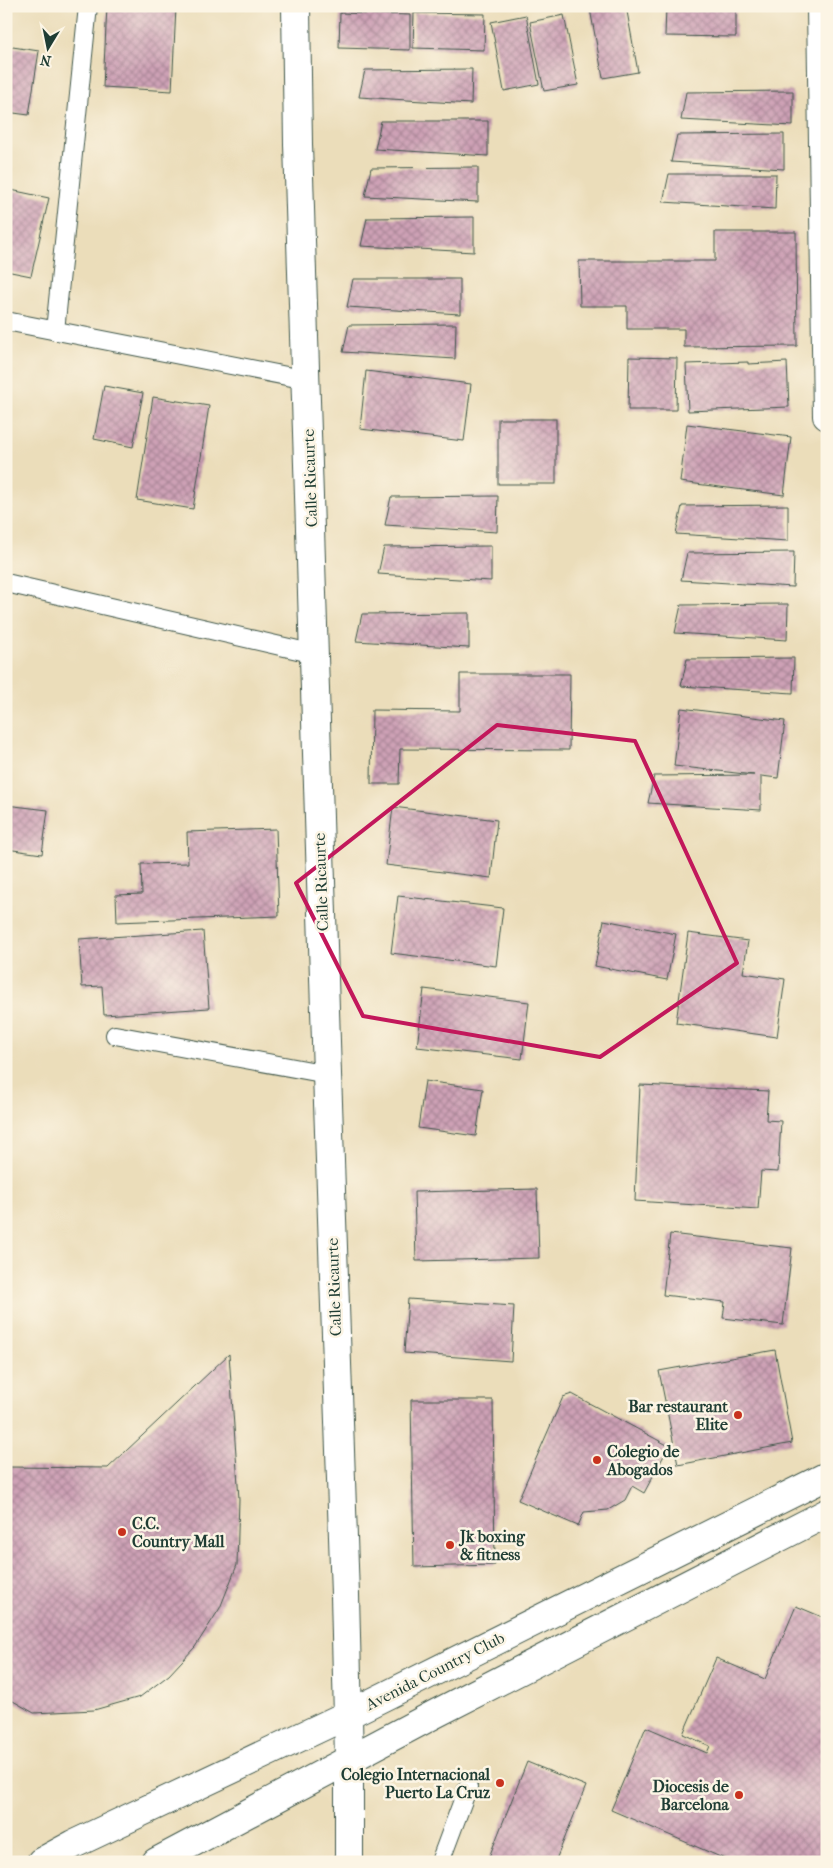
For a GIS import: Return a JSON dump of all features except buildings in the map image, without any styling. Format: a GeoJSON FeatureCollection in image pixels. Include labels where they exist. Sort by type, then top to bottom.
{"type":"FeatureCollection","features":[{"type":"Feature","properties":{"kind":"street","name":"Calle Ricaurte"},"geometry":{"type":"LineString","coordinates":[[296,6],[298,144],[307,380],[326,1074],[345,1595],[349,1759],[349,1862]]}},
{"type":"Feature","properties":{"kind":"street"},"geometry":{"type":"LineString","coordinates":[[821,6],[827,416]]}},
{"type":"Feature","properties":{"kind":"street","name":"Avenida Country Club"},"geometry":{"type":"LineString","coordinates":[[41,1862],[74,1844],[347,1715],[827,1476]]}},
{"type":"Feature","properties":{"kind":"street"},"geometry":{"type":"LineString","coordinates":[[156,1862],[349,1759],[827,1513]]}},
{"type":"Feature","properties":{"kind":"lane"},"geometry":{"type":"LineString","coordinates":[[55,332],[88,6]]}},
{"type":"Feature","properties":{"kind":"lane"},"geometry":{"type":"LineString","coordinates":[[6,322],[307,380]]}},
{"type":"Feature","properties":{"kind":"lane"},"geometry":{"type":"LineString","coordinates":[[6,583],[315,654]]}},
{"type":"Feature","properties":{"kind":"lane"},"geometry":{"type":"LineString","coordinates":[[115,1036],[326,1074]]}},
{"type":"Feature","properties":{"kind":"lane"},"geometry":{"type":"LineString","coordinates":[[440,1862],[468,1786]]}},
{"type":"Feature","properties":{"kind":"highlighted area"},"geometry":{"type":"Polygon","coordinates":[[[497,725],[635,741],[737,963],[600,1057],[363,1016],[296,883],[497,725]]]}},
{"type":"Feature","properties":{"kind":"place","name":"Bar restaurant Elite"},"geometry":{"type":"Point","coordinates":[738,1415]}},
{"type":"Feature","properties":{"kind":"place","name":"Colegio de Abogados"},"geometry":{"type":"Point","coordinates":[597,1460]}},
{"type":"Feature","properties":{"kind":"place","name":"C.C. Country Mall"},"geometry":{"type":"Point","coordinates":[122,1532]}},
{"type":"Feature","properties":{"kind":"place","name":"Jk boxing & fitness"},"geometry":{"type":"Point","coordinates":[450,1545]}},
{"type":"Feature","properties":{"kind":"place","name":"Colegio Internacional Puerto La Cruz"},"geometry":{"type":"Point","coordinates":[500,1783]}},
{"type":"Feature","properties":{"kind":"place","name":"Diocesis de Barcelona"},"geometry":{"type":"Point","coordinates":[739,1795]}}]}
